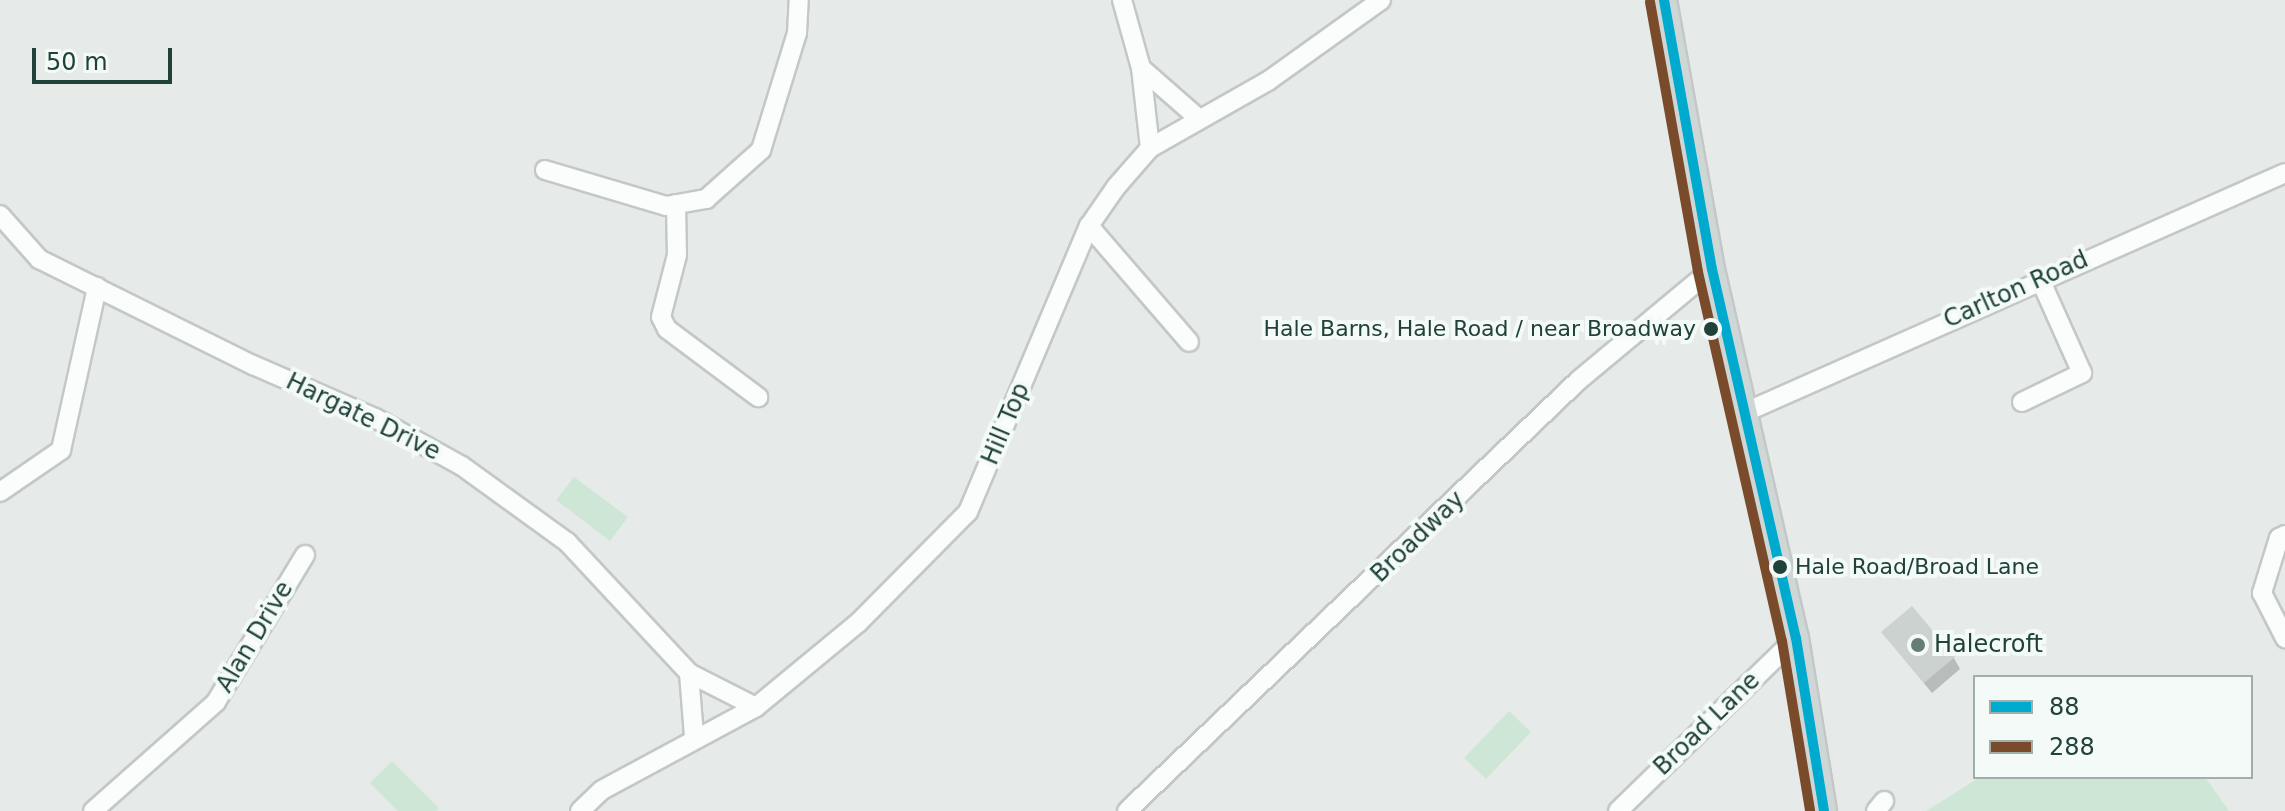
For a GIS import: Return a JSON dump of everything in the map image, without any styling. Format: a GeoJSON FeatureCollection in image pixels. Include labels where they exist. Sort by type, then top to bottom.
{"type":"FeatureCollection","features":[{"type":"Feature","properties":{"kind":"main road"},"geometry":{"type":"LineString","coordinates":[[1664,0],[1712,269],[1748,411],[1796,638],[1824,811]]}},
{"type":"Feature","properties":{"kind":"street"},"geometry":{"type":"LineString","coordinates":[[545,170],[600,190],[676,204],[706,199],[761,150],[797,33],[799,0]]}},
{"type":"Feature","properties":{"kind":"street"},"geometry":{"type":"LineString","coordinates":[[1122,0],[1141,68],[1150,148]]}},
{"type":"Feature","properties":{"kind":"street","name":"Hill Top"},"geometry":{"type":"LineString","coordinates":[[580,811],[602,790],[694,736],[756,707],[858,623],[968,512],[1089,226],[1150,148],[1268,81],[1381,0]]}},
{"type":"Feature","properties":{"kind":"street"},"geometry":{"type":"LineString","coordinates":[[1141,68],[1199,119]]}},
{"type":"Feature","properties":{"kind":"street","name":"Carlton Road"},"geometry":{"type":"LineString","coordinates":[[1748,411],[2285,173]]}},
{"type":"Feature","properties":{"kind":"street"},"geometry":{"type":"LineString","coordinates":[[676,204],[677,255],[661,317],[667,329],[758,397]]}},
{"type":"Feature","properties":{"kind":"street","name":"Hargate Drive"},"geometry":{"type":"LineString","coordinates":[[0,215],[39,259],[253,365],[375,418],[462,466],[567,542],[689,673],[756,707]]}},
{"type":"Feature","properties":{"kind":"street"},"geometry":{"type":"LineString","coordinates":[[1089,226],[1189,342]]}},
{"type":"Feature","properties":{"kind":"street","name":"Broadway"},"geometry":{"type":"LineString","coordinates":[[1127,811],[1579,380],[1712,269]]}},
{"type":"Feature","properties":{"kind":"street"},"geometry":{"type":"LineString","coordinates":[[2022,402],[2082,373],[2040,279]]}},
{"type":"Feature","properties":{"kind":"street"},"geometry":{"type":"LineString","coordinates":[[0,492],[61,450],[97,287]]}},
{"type":"Feature","properties":{"kind":"street"},"geometry":{"type":"LineString","coordinates":[[2285,535],[2279,538],[2262,593],[2285,638]]}},
{"type":"Feature","properties":{"kind":"street","name":"Alan Drive"},"geometry":{"type":"LineString","coordinates":[[93,811],[216,702],[305,555]]}},
{"type":"Feature","properties":{"kind":"street","name":"Broad Lane"},"geometry":{"type":"LineString","coordinates":[[1618,811],[1796,638]]}},
{"type":"Feature","properties":{"kind":"street"},"geometry":{"type":"LineString","coordinates":[[689,673],[694,736]]}},
{"type":"Feature","properties":{"kind":"green space"},"geometry":{"type":"Polygon","coordinates":[[[574,477],[628,517],[610,541],[556,500],[574,477]]]}},
{"type":"Feature","properties":{"kind":"green space"},"geometry":{"type":"Polygon","coordinates":[[[1509,711],[1531,732],[1486,779],[1464,758],[1509,711]]]}},
{"type":"Feature","properties":{"kind":"green space"},"geometry":{"type":"Polygon","coordinates":[[[392,761],[439,808],[436,811],[398,811],[370,783],[392,761]]]}},
{"type":"Feature","properties":{"kind":"green space"},"geometry":{"type":"Polygon","coordinates":[[[1977,779],[2206,779],[2229,811],[1926,811],[1977,779]]]}},
{"type":"Feature","properties":{"kind":"building","name":"Halecroft"},"geometry":{"type":"Polygon","coordinates":[[[1912,606],[1955,657],[1924,683],[1881,632],[1912,606]]]}},
{"type":"Feature","properties":{"kind":"transit line","name":"88"},"geometry":{"type":"LineString","coordinates":[[1664,0],[1712,269],[1796,638],[1824,811]]}},
{"type":"Feature","properties":{"kind":"transit line","name":"288"},"geometry":{"type":"LineString","coordinates":[[1650,2],[1698,272],[1782,641],[1810,811]]}},
{"type":"Feature","properties":{"kind":"place","name":"Hale Barns, Hale Road / near Broadway"},"geometry":{"type":"Point","coordinates":[1711,329]}},
{"type":"Feature","properties":{"kind":"place","name":"Hale Road/Broad Lane"},"geometry":{"type":"Point","coordinates":[1780,567]}},
{"type":"Feature","properties":{"kind":"place","name":"Halecroft"},"geometry":{"type":"Point","coordinates":[1918,645]}}]}
